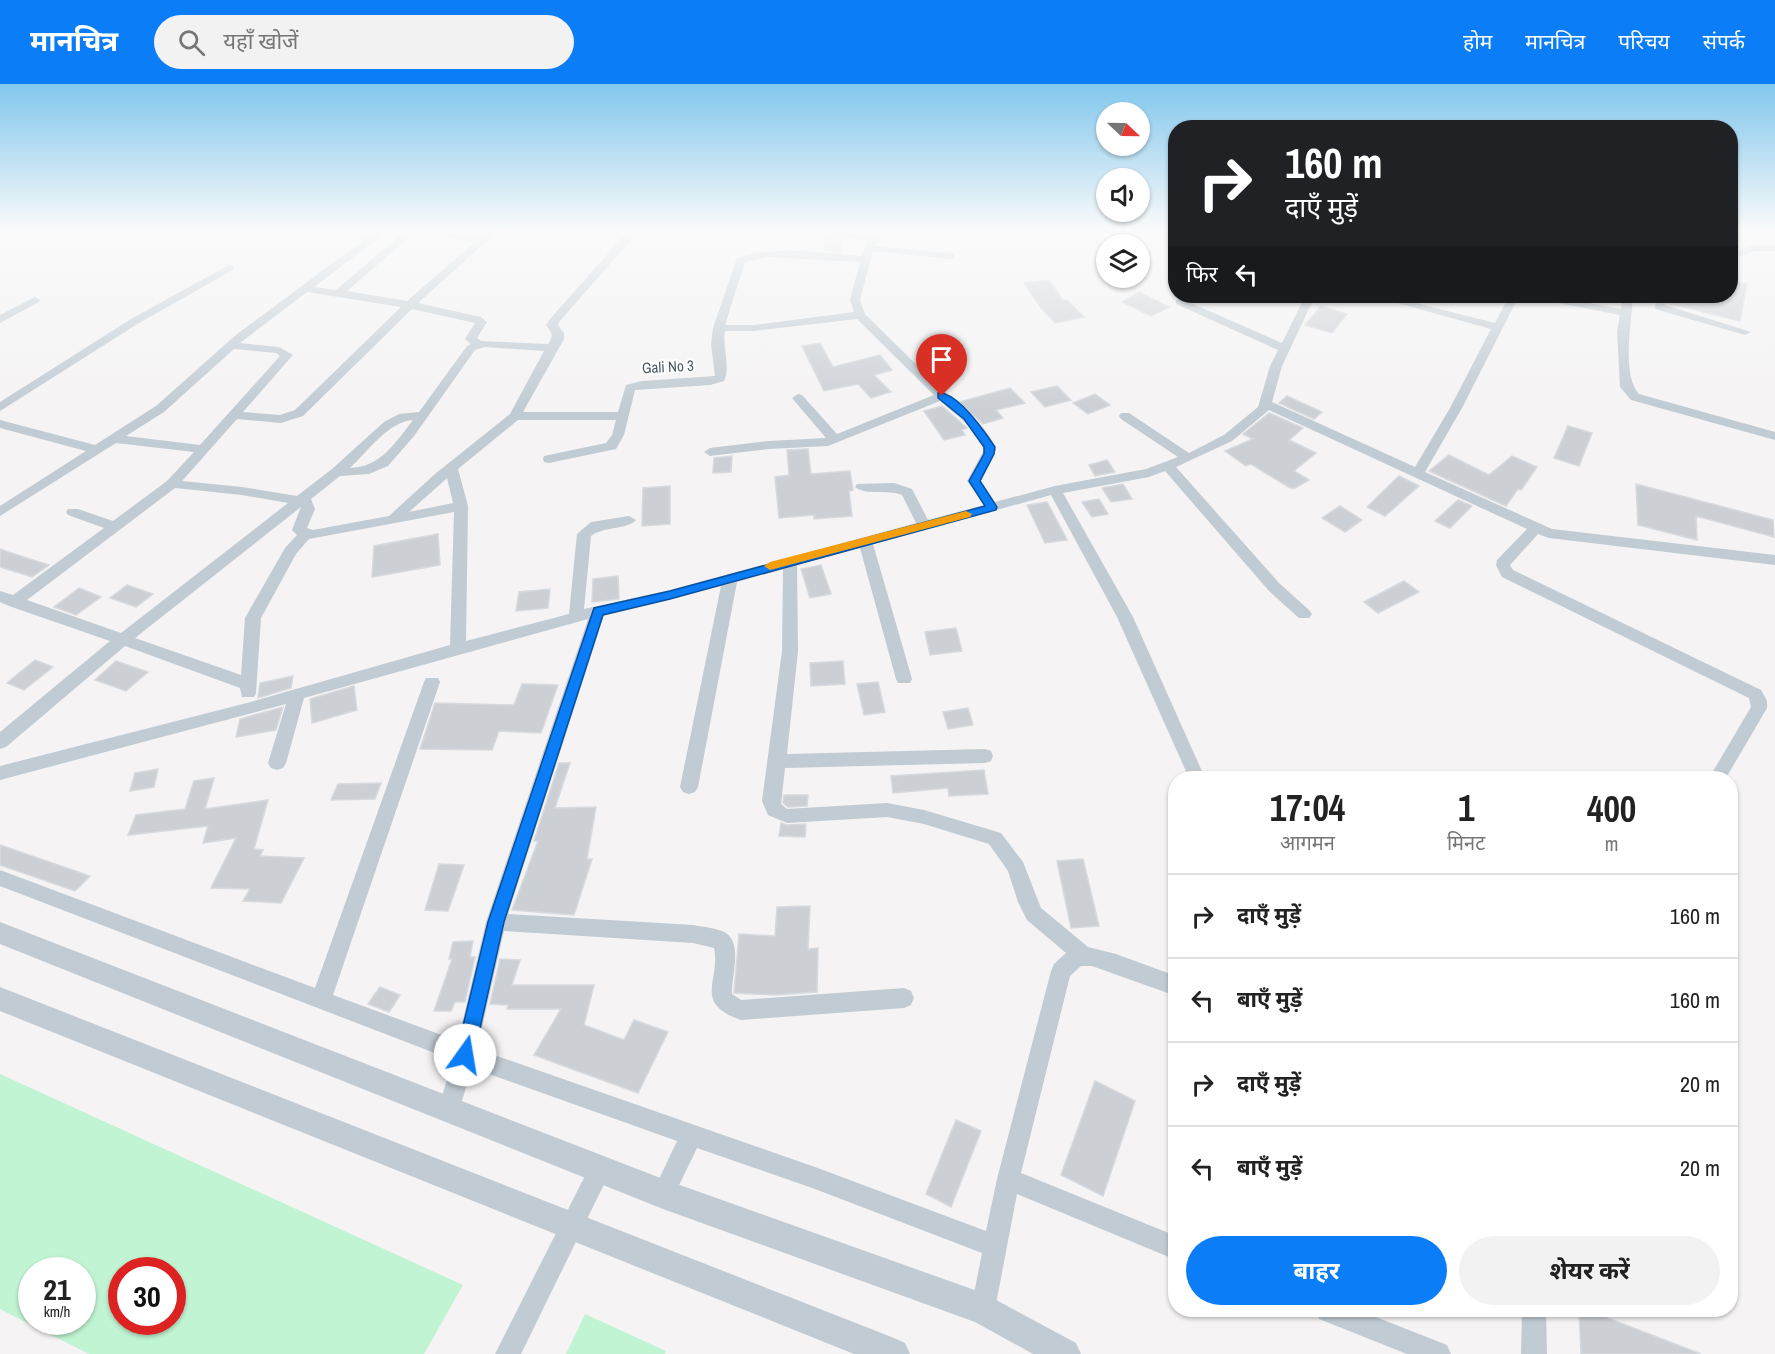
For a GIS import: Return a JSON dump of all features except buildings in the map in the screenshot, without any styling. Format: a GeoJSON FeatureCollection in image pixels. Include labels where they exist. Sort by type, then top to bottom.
{"type":"FeatureCollection","features":[{"type":"Feature","properties":{"kind":"street"},"geometry":{"type":"LineString","coordinates":[[0,406],[135,321],[190,290]]}},
{"type":"Feature","properties":{"kind":"street"},"geometry":{"type":"LineString","coordinates":[[0,512],[117,439],[169,403],[230,345],[304,290]]}},
{"type":"Feature","properties":{"kind":"street"},"geometry":{"type":"LineString","coordinates":[[314,290],[410,304],[481,320],[471,339],[478,345]]}},
{"type":"Feature","properties":{"kind":"street"},"geometry":{"type":"LineString","coordinates":[[337,294],[341,290]]}},
{"type":"Feature","properties":{"kind":"street"},"geometry":{"type":"LineString","coordinates":[[235,415],[281,419],[293,417],[426,290]]}},
{"type":"Feature","properties":{"kind":"street"},"geometry":{"type":"LineString","coordinates":[[395,517],[515,416],[550,348],[560,336],[553,329],[554,321],[581,290]]}},
{"type":"Feature","properties":{"kind":"street"},"geometry":{"type":"LineString","coordinates":[[730,290],[719,328],[754,328],[860,315]]}},
{"type":"Feature","properties":{"kind":"street"},"geometry":{"type":"LineString","coordinates":[[858,290],[855,300],[860,315],[942,396],[968,417],[990,447],[989,454],[974,481],[992,507]]}},
{"type":"Feature","properties":{"kind":"street"},"geometry":{"type":"LineString","coordinates":[[0,320],[35,300]]}},
{"type":"Feature","properties":{"kind":"street"},"geometry":{"type":"LineString","coordinates":[[1182,303],[1284,348]]}},
{"type":"Feature","properties":{"kind":"street"},"geometry":{"type":"LineString","coordinates":[[0,772],[247,709],[598,611],[670,595],[1055,490],[1149,473],[1188,458],[1228,438],[1265,405],[1276,366],[1306,303]]}},
{"type":"Feature","properties":{"kind":"street"},"geometry":{"type":"LineString","coordinates":[[1404,303],[1498,327]]}},
{"type":"Feature","properties":{"kind":"street"},"geometry":{"type":"LineString","coordinates":[[1417,475],[1456,408],[1510,303]]}},
{"type":"Feature","properties":{"kind":"street"},"geometry":{"type":"LineString","coordinates":[[1574,303],[1626,313]]}},
{"type":"Feature","properties":{"kind":"street"},"geometry":{"type":"LineString","coordinates":[[1628,303],[1623,331],[1626,387],[1629,392],[1647,402],[1775,436]]}},
{"type":"Feature","properties":{"kind":"street"},"geometry":{"type":"LineString","coordinates":[[1660,303],[1659,307],[1745,332]]}},
{"type":"Feature","properties":{"kind":"street","name":"Gali No 3"},"geometry":{"type":"LineString","coordinates":[[621,416],[628,391],[636,386],[710,381],[720,378],[722,374],[717,344],[719,328]]}},
{"type":"Feature","properties":{"kind":"street"},"geometry":{"type":"LineString","coordinates":[[7,599],[114,527],[172,484],[206,449],[287,355],[279,350],[230,345]]}},
{"type":"Feature","properties":{"kind":"street"},"geometry":{"type":"LineString","coordinates":[[337,472],[363,471],[381,466],[422,416],[471,348],[478,345],[550,348]]}},
{"type":"Feature","properties":{"kind":"street"},"geometry":{"type":"LineString","coordinates":[[710,452],[835,440],[942,396]]}},
{"type":"Feature","properties":{"kind":"street"},"geometry":{"type":"LineString","coordinates":[[798,398],[835,440]]}},
{"type":"Feature","properties":{"kind":"street"},"geometry":{"type":"LineString","coordinates":[[1265,405],[1536,528],[1560,536],[1775,560]]}},
{"type":"Feature","properties":{"kind":"street"},"geometry":{"type":"LineString","coordinates":[[0,742],[122,640],[337,472],[396,420],[422,416]]}},
{"type":"Feature","properties":{"kind":"street"},"geometry":{"type":"LineString","coordinates":[[515,416],[621,416],[618,435],[611,446],[549,459]]}},
{"type":"Feature","properties":{"kind":"street"},"geometry":{"type":"LineString","coordinates":[[1125,416],[1188,458]]}},
{"type":"Feature","properties":{"kind":"street"},"geometry":{"type":"LineString","coordinates":[[0,424],[99,450]]}},
{"type":"Feature","properties":{"kind":"street"},"geometry":{"type":"LineString","coordinates":[[117,439],[206,449]]}},
{"type":"Feature","properties":{"kind":"street"},"geometry":{"type":"LineString","coordinates":[[1168,466],[1274,587],[1304,614]]}},
{"type":"Feature","properties":{"kind":"street"},"geometry":{"type":"LineString","coordinates":[[451,468],[461,506],[458,649]]}},
{"type":"Feature","properties":{"kind":"street"},"geometry":{"type":"LineString","coordinates":[[172,484],[300,500],[309,506],[299,530],[306,534],[318,535],[395,517],[461,506]]}},
{"type":"Feature","properties":{"kind":"street"},"geometry":{"type":"LineString","coordinates":[[862,488],[894,487],[907,492],[924,526]]}},
{"type":"Feature","properties":{"kind":"street"},"geometry":{"type":"LineString","coordinates":[[1055,490],[1125,617],[1194,771]]}},
{"type":"Feature","properties":{"kind":"street"},"geometry":{"type":"LineString","coordinates":[[0,496],[17,501]]}},
{"type":"Feature","properties":{"kind":"street"},"geometry":{"type":"LineString","coordinates":[[73,512],[114,527]]}},
{"type":"Feature","properties":{"kind":"street"},"geometry":{"type":"LineString","coordinates":[[576,617],[584,534],[596,525],[629,520]]}},
{"type":"Feature","properties":{"kind":"street"},"geometry":{"type":"LineString","coordinates":[[1536,528],[1504,560],[1503,565],[1507,573],[1745,687],[1755,694],[1759,701],[1759,708],[1720,771]]}},
{"type":"Feature","properties":{"kind":"street"},"geometry":{"type":"LineString","coordinates":[[247,709],[253,618],[290,550],[306,534]]}},
{"type":"Feature","properties":{"kind":"street"},"geometry":{"type":"LineString","coordinates":[[865,541],[904,679]]}},
{"type":"Feature","properties":{"kind":"street"},"geometry":{"type":"LineString","coordinates":[[790,561],[792,601],[785,710],[771,801],[773,809],[778,814],[798,816],[887,810],[924,817],[995,838],[1016,868],[1027,902],[1034,914],[1084,956]]}},
{"type":"Feature","properties":{"kind":"street"},"geometry":{"type":"LineString","coordinates":[[689,787],[730,578]]}},
{"type":"Feature","properties":{"kind":"street"},"geometry":{"type":"LineString","coordinates":[[7,599],[248,684]]}},
{"type":"Feature","properties":{"kind":"street"},"geometry":{"type":"LineString","coordinates":[[449,1109],[465,1055],[496,922],[598,611]]}},
{"type":"Feature","properties":{"kind":"street"},"geometry":{"type":"LineString","coordinates":[[321,1001],[432,682]]}},
{"type":"Feature","properties":{"kind":"street"},"geometry":{"type":"LineString","coordinates":[[277,763],[297,695]]}},
{"type":"Feature","properties":{"kind":"street"},"geometry":{"type":"LineString","coordinates":[[1759,701],[1775,707]]}},
{"type":"Feature","properties":{"kind":"street"},"geometry":{"type":"LineString","coordinates":[[777,762],[985,756]]}},
{"type":"Feature","properties":{"kind":"street"},"geometry":{"type":"LineString","coordinates":[[0,878],[465,1055],[815,1178],[995,1246]]}},
{"type":"Feature","properties":{"kind":"street"},"geometry":{"type":"LineString","coordinates":[[496,922],[693,934],[720,940],[725,947],[721,990],[723,1001],[730,1008],[741,1010],[904,998]]}},
{"type":"Feature","properties":{"kind":"street"},"geometry":{"type":"LineString","coordinates":[[0,933],[663,1194],[983,1310],[1065,1354]]}},
{"type":"Feature","properties":{"kind":"street"},"geometry":{"type":"LineString","coordinates":[[983,1310],[1008,1179],[1061,971],[1071,960],[1084,956],[1100,959],[1168,983]]}},
{"type":"Feature","properties":{"kind":"street"},"geometry":{"type":"LineString","coordinates":[[0,999],[894,1354]]}},
{"type":"Feature","properties":{"kind":"street"},"geometry":{"type":"LineString","coordinates":[[663,1194],[692,1135]]}},
{"type":"Feature","properties":{"kind":"street"},"geometry":{"type":"LineString","coordinates":[[508,1354],[600,1168]]}},
{"type":"Feature","properties":{"kind":"street"},"geometry":{"type":"LineString","coordinates":[[1008,1179],[1168,1245]]}},
{"type":"Feature","properties":{"kind":"street"},"geometry":{"type":"LineString","coordinates":[[1346,1317],[1438,1354]]}},
{"type":"Feature","properties":{"kind":"street"},"geometry":{"type":"LineString","coordinates":[[1534,1317],[1534,1354]]}},
{"type":"Feature","properties":{"kind":"green space"},"geometry":{"type":"Polygon","coordinates":[[[0,1074],[463,1285],[424,1354],[89,1354],[51,1335],[96,1335],[96,1257],[18,1257],[18,1318],[0,1309],[0,1074]]]}},
{"type":"Feature","properties":{"kind":"green space"},"geometry":{"type":"Polygon","coordinates":[[[585,1314],[666,1351],[665,1354],[566,1354],[585,1314]]]}},
{"type":"Feature","properties":{"kind":"slow traffic"},"geometry":{"type":"LineString","coordinates":[[770,566],[966,514]]}},
{"type":"Feature","properties":{"kind":"route"},"geometry":{"type":"LineString","coordinates":[[465,1055],[496,922],[598,611],[670,595],[992,507],[974,481],[989,454],[990,447],[968,417],[942,396]]}}]}
